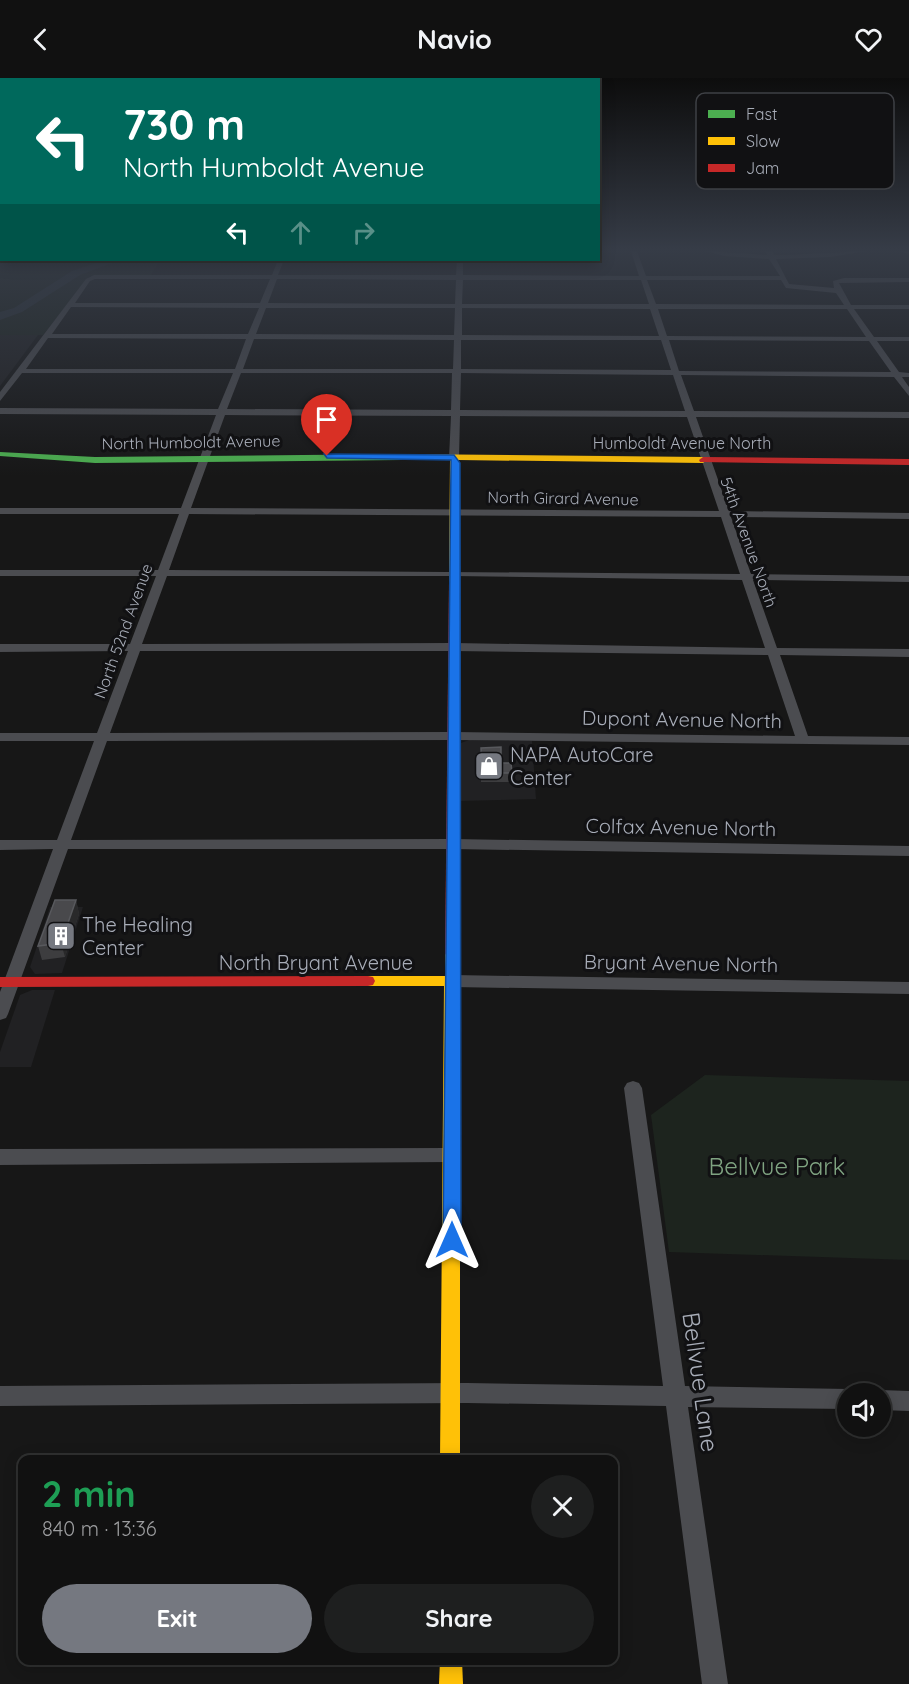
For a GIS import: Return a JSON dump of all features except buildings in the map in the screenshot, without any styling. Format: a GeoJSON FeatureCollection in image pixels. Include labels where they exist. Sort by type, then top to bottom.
{"type":"FeatureCollection","features":[{"type":"Feature","properties":{"kind":"street"},"geometry":{"type":"LineString","coordinates":[[0,398],[55,326]]}},
{"type":"Feature","properties":{"kind":"street","name":"North 52nd Avenue"},"geometry":{"type":"LineString","coordinates":[[0,1014],[6,982],[62,845],[204,458],[255,326]]}},
{"type":"Feature","properties":{"kind":"street"},"geometry":{"type":"LineString","coordinates":[[450,1455],[454,411],[458,326]]}},
{"type":"Feature","properties":{"kind":"street","name":"54th Avenue North"},"geometry":{"type":"LineString","coordinates":[[659,326],[803,740]]}},
{"type":"Feature","properties":{"kind":"street"},"geometry":{"type":"LineString","coordinates":[[862,326],[909,393]]}},
{"type":"Feature","properties":{"kind":"street"},"geometry":{"type":"LineString","coordinates":[[47,336],[909,339]]}},
{"type":"Feature","properties":{"kind":"street"},"geometry":{"type":"LineString","coordinates":[[20,372],[456,371],[909,375]]}},
{"type":"Feature","properties":{"kind":"street"},"geometry":{"type":"LineString","coordinates":[[0,411],[454,411],[909,415]]}},
{"type":"Feature","properties":{"kind":"street","name":"North Humboldt Avenue"},"geometry":{"type":"LineString","coordinates":[[0,454],[94,460],[305,456],[454,458]]}},
{"type":"Feature","properties":{"kind":"street","name":"Humboldt Avenue North"},"geometry":{"type":"LineString","coordinates":[[454,458],[909,462]]}},
{"type":"Feature","properties":{"kind":"street","name":"North Girard Avenue"},"geometry":{"type":"LineString","coordinates":[[0,511],[455,511],[909,516]]}},
{"type":"Feature","properties":{"kind":"street"},"geometry":{"type":"LineString","coordinates":[[0,573],[454,573],[909,579]]}},
{"type":"Feature","properties":{"kind":"street"},"geometry":{"type":"LineString","coordinates":[[0,648],[454,647],[909,653]]}},
{"type":"Feature","properties":{"kind":"street","name":"Dupont Avenue North"},"geometry":{"type":"LineString","coordinates":[[0,737],[454,736],[909,741]]}},
{"type":"Feature","properties":{"kind":"street","name":"Colfax Avenue North"},"geometry":{"type":"LineString","coordinates":[[0,845],[453,844],[909,851]]}},
{"type":"Feature","properties":{"kind":"street","name":"North Bryant Avenue"},"geometry":{"type":"LineString","coordinates":[[6,982],[453,981]]}},
{"type":"Feature","properties":{"kind":"street","name":"Bryant Avenue North"},"geometry":{"type":"LineString","coordinates":[[453,981],[909,988]]}},
{"type":"Feature","properties":{"kind":"street","name":"Bellvue Lane"},"geometry":{"type":"LineString","coordinates":[[633,1088],[715,1684]]}},
{"type":"Feature","properties":{"kind":"street"},"geometry":{"type":"LineString","coordinates":[[0,1157],[452,1155]]}},
{"type":"Feature","properties":{"kind":"street"},"geometry":{"type":"LineString","coordinates":[[0,1396],[676,1394],[837,1399]]}},
{"type":"Feature","properties":{"kind":"street"},"geometry":{"type":"LineString","coordinates":[[891,1400],[909,1401]]}},
{"type":"Feature","properties":{"kind":"street"},"geometry":{"type":"LineString","coordinates":[[451,1665],[451,1684]]}},
{"type":"Feature","properties":{"kind":"shaded area"},"geometry":{"type":"Polygon","coordinates":[[[0,335],[38,335],[0,386],[0,335]]]}},
{"type":"Feature","properties":{"kind":"shaded area"},"geometry":{"type":"Polygon","coordinates":[[[469,740],[532,741],[536,799],[459,801],[461,743],[469,740]]]}},
{"type":"Feature","properties":{"kind":"shaded area"},"geometry":{"type":"Polygon","coordinates":[[[50,907],[83,907],[62,973],[35,974],[30,967],[50,907]]]}},
{"type":"Feature","properties":{"kind":"shaded area"},"geometry":{"type":"Polygon","coordinates":[[[32,990],[55,990],[31,1067],[0,1067],[0,1052],[20,995],[32,990]]]}},
{"type":"Feature","properties":{"kind":"green space"},"geometry":{"type":"Polygon","coordinates":[[[0,326],[50,326],[43,335],[0,335],[0,326]]]}},
{"type":"Feature","properties":{"kind":"green space","name":"Bellvue Park"},"geometry":{"type":"Polygon","coordinates":[[[705,1075],[909,1081],[909,1260],[669,1252],[651,1115],[705,1075]]]}},
{"type":"Feature","properties":{"kind":"traffic: fast"},"geometry":{"type":"LineString","coordinates":[[0,454],[95,460],[402,457]]}},
{"type":"Feature","properties":{"kind":"traffic: slow"},"geometry":{"type":"LineString","coordinates":[[402,457],[703,460]]}},
{"type":"Feature","properties":{"kind":"traffic: slow"},"geometry":{"type":"LineString","coordinates":[[454,458],[454,582]]}},
{"type":"Feature","properties":{"kind":"traffic: slow"},"geometry":{"type":"LineString","coordinates":[[450,1455],[452,954]]}},
{"type":"Feature","properties":{"kind":"traffic: slow"},"geometry":{"type":"LineString","coordinates":[[368,981],[453,981]]}},
{"type":"Feature","properties":{"kind":"traffic: slow"},"geometry":{"type":"LineString","coordinates":[[451,1665],[451,1684]]}},
{"type":"Feature","properties":{"kind":"traffic: jam"},"geometry":{"type":"LineString","coordinates":[[703,460],[909,462]]}},
{"type":"Feature","properties":{"kind":"traffic: jam"},"geometry":{"type":"LineString","coordinates":[[452,954],[454,582]]}},
{"type":"Feature","properties":{"kind":"traffic: jam"},"geometry":{"type":"LineString","coordinates":[[0,982],[368,981]]}},
{"type":"Feature","properties":{"kind":"place","name":"NAPA AutoCare Center"},"geometry":{"type":"Point","coordinates":[489,766]}},
{"type":"Feature","properties":{"kind":"place","name":"The Healing Center"},"geometry":{"type":"Point","coordinates":[61,936]}},
{"type":"Feature","properties":{"kind":"route"},"geometry":{"type":"LineString","coordinates":[[327,456],[454,458],[455,463],[452,1240]]}}]}
